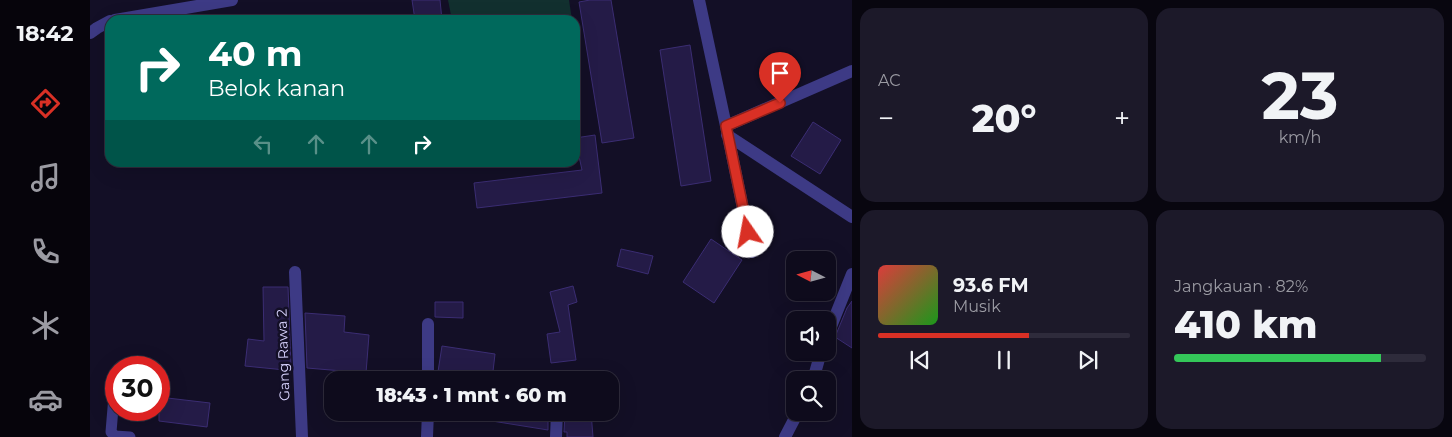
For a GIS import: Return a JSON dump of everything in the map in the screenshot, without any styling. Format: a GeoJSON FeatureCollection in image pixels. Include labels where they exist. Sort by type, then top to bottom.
{"type":"FeatureCollection","features":[{"type":"Feature","properties":{"kind":"street"},"geometry":{"type":"LineString","coordinates":[[144,15],[232,0]]}},
{"type":"Feature","properties":{"kind":"street"},"geometry":{"type":"LineString","coordinates":[[699,0],[752,252]]}},
{"type":"Feature","properties":{"kind":"street"},"geometry":{"type":"LineString","coordinates":[[90,33],[105,24]]}},
{"type":"Feature","properties":{"kind":"street"},"geometry":{"type":"LineString","coordinates":[[726,131],[852,71]]}},
{"type":"Feature","properties":{"kind":"street"},"geometry":{"type":"LineString","coordinates":[[726,131],[852,217]]}},
{"type":"Feature","properties":{"kind":"street","name":"Gang Rawa 2"},"geometry":{"type":"LineString","coordinates":[[295,272],[302,437]]}},
{"type":"Feature","properties":{"kind":"street"},"geometry":{"type":"LineString","coordinates":[[836,314],[852,274]]}},
{"type":"Feature","properties":{"kind":"street"},"geometry":{"type":"LineString","coordinates":[[428,324],[428,371]]}},
{"type":"Feature","properties":{"kind":"street"},"geometry":{"type":"LineString","coordinates":[[428,421],[428,437]]}},
{"type":"Feature","properties":{"kind":"street"},"geometry":{"type":"LineString","coordinates":[[556,437],[557,421]]}},
{"type":"Feature","properties":{"kind":"street"},"geometry":{"type":"LineString","coordinates":[[785,437],[793,421]]}},
{"type":"Feature","properties":{"kind":"lane"},"geometry":{"type":"LineString","coordinates":[[112,421],[111,432],[115,436],[130,437]]}},
{"type":"Feature","properties":{"kind":"green space"},"geometry":{"type":"Polygon","coordinates":[[[448,0],[569,0],[571,15],[451,15],[448,0]]]}},
{"type":"Feature","properties":{"kind":"building"},"geometry":{"type":"Polygon","coordinates":[[[412,0],[440,0],[442,15],[414,15],[412,0]]]}},
{"type":"Feature","properties":{"kind":"building"},"geometry":{"type":"Polygon","coordinates":[[[611,0],[634,138],[602,143],[579,2],[611,0]]]}},
{"type":"Feature","properties":{"kind":"building"},"geometry":{"type":"Polygon","coordinates":[[[690,45],[711,181],[681,186],[660,50],[690,45]]]}},
{"type":"Feature","properties":{"kind":"building"},"geometry":{"type":"Polygon","coordinates":[[[813,122],[841,140],[820,174],[791,156],[813,122]]]}},
{"type":"Feature","properties":{"kind":"building"},"geometry":{"type":"Polygon","coordinates":[[[595,135],[602,193],[477,208],[474,183],[582,170],[580,137],[595,135]]]}},
{"type":"Feature","properties":{"kind":"building"},"geometry":{"type":"Polygon","coordinates":[[[711,239],[742,260],[714,303],[683,282],[711,239]]]}},
{"type":"Feature","properties":{"kind":"building"},"geometry":{"type":"Polygon","coordinates":[[[621,249],[653,256],[648,274],[617,266],[621,249]]]}},
{"type":"Feature","properties":{"kind":"building"},"geometry":{"type":"Polygon","coordinates":[[[573,286],[577,302],[568,305],[576,360],[551,363],[547,334],[560,332],[550,292],[573,286]]]}},
{"type":"Feature","properties":{"kind":"building"},"geometry":{"type":"Polygon","coordinates":[[[263,287],[288,287],[291,367],[285,366],[285,370],[245,366],[248,339],[264,341],[263,287]]]}},
{"type":"Feature","properties":{"kind":"building"},"geometry":{"type":"Polygon","coordinates":[[[852,301],[852,348],[836,338],[847,308],[852,301]]]}},
{"type":"Feature","properties":{"kind":"building"},"geometry":{"type":"Polygon","coordinates":[[[435,302],[463,302],[463,318],[435,317],[435,302]]]}},
{"type":"Feature","properties":{"kind":"building"},"geometry":{"type":"Polygon","coordinates":[[[305,313],[345,316],[344,332],[369,335],[366,371],[307,368],[305,313]]]}},
{"type":"Feature","properties":{"kind":"building"},"geometry":{"type":"Polygon","coordinates":[[[442,346],[495,354],[493,371],[438,371],[442,346]]]}},
{"type":"Feature","properties":{"kind":"building"},"geometry":{"type":"Polygon","coordinates":[[[170,398],[210,403],[207,427],[159,421],[170,421],[170,398]]]}},
{"type":"Feature","properties":{"kind":"building"},"geometry":{"type":"Polygon","coordinates":[[[492,421],[548,421],[548,430],[492,421]]]}},
{"type":"Feature","properties":{"kind":"building"},"geometry":{"type":"Polygon","coordinates":[[[565,421],[592,421],[593,437],[567,437],[567,432],[564,432],[565,421]]]}},
{"type":"Feature","properties":{"kind":"route"},"geometry":{"type":"LineString","coordinates":[[748,232],[726,126],[780,103]]}}]}
